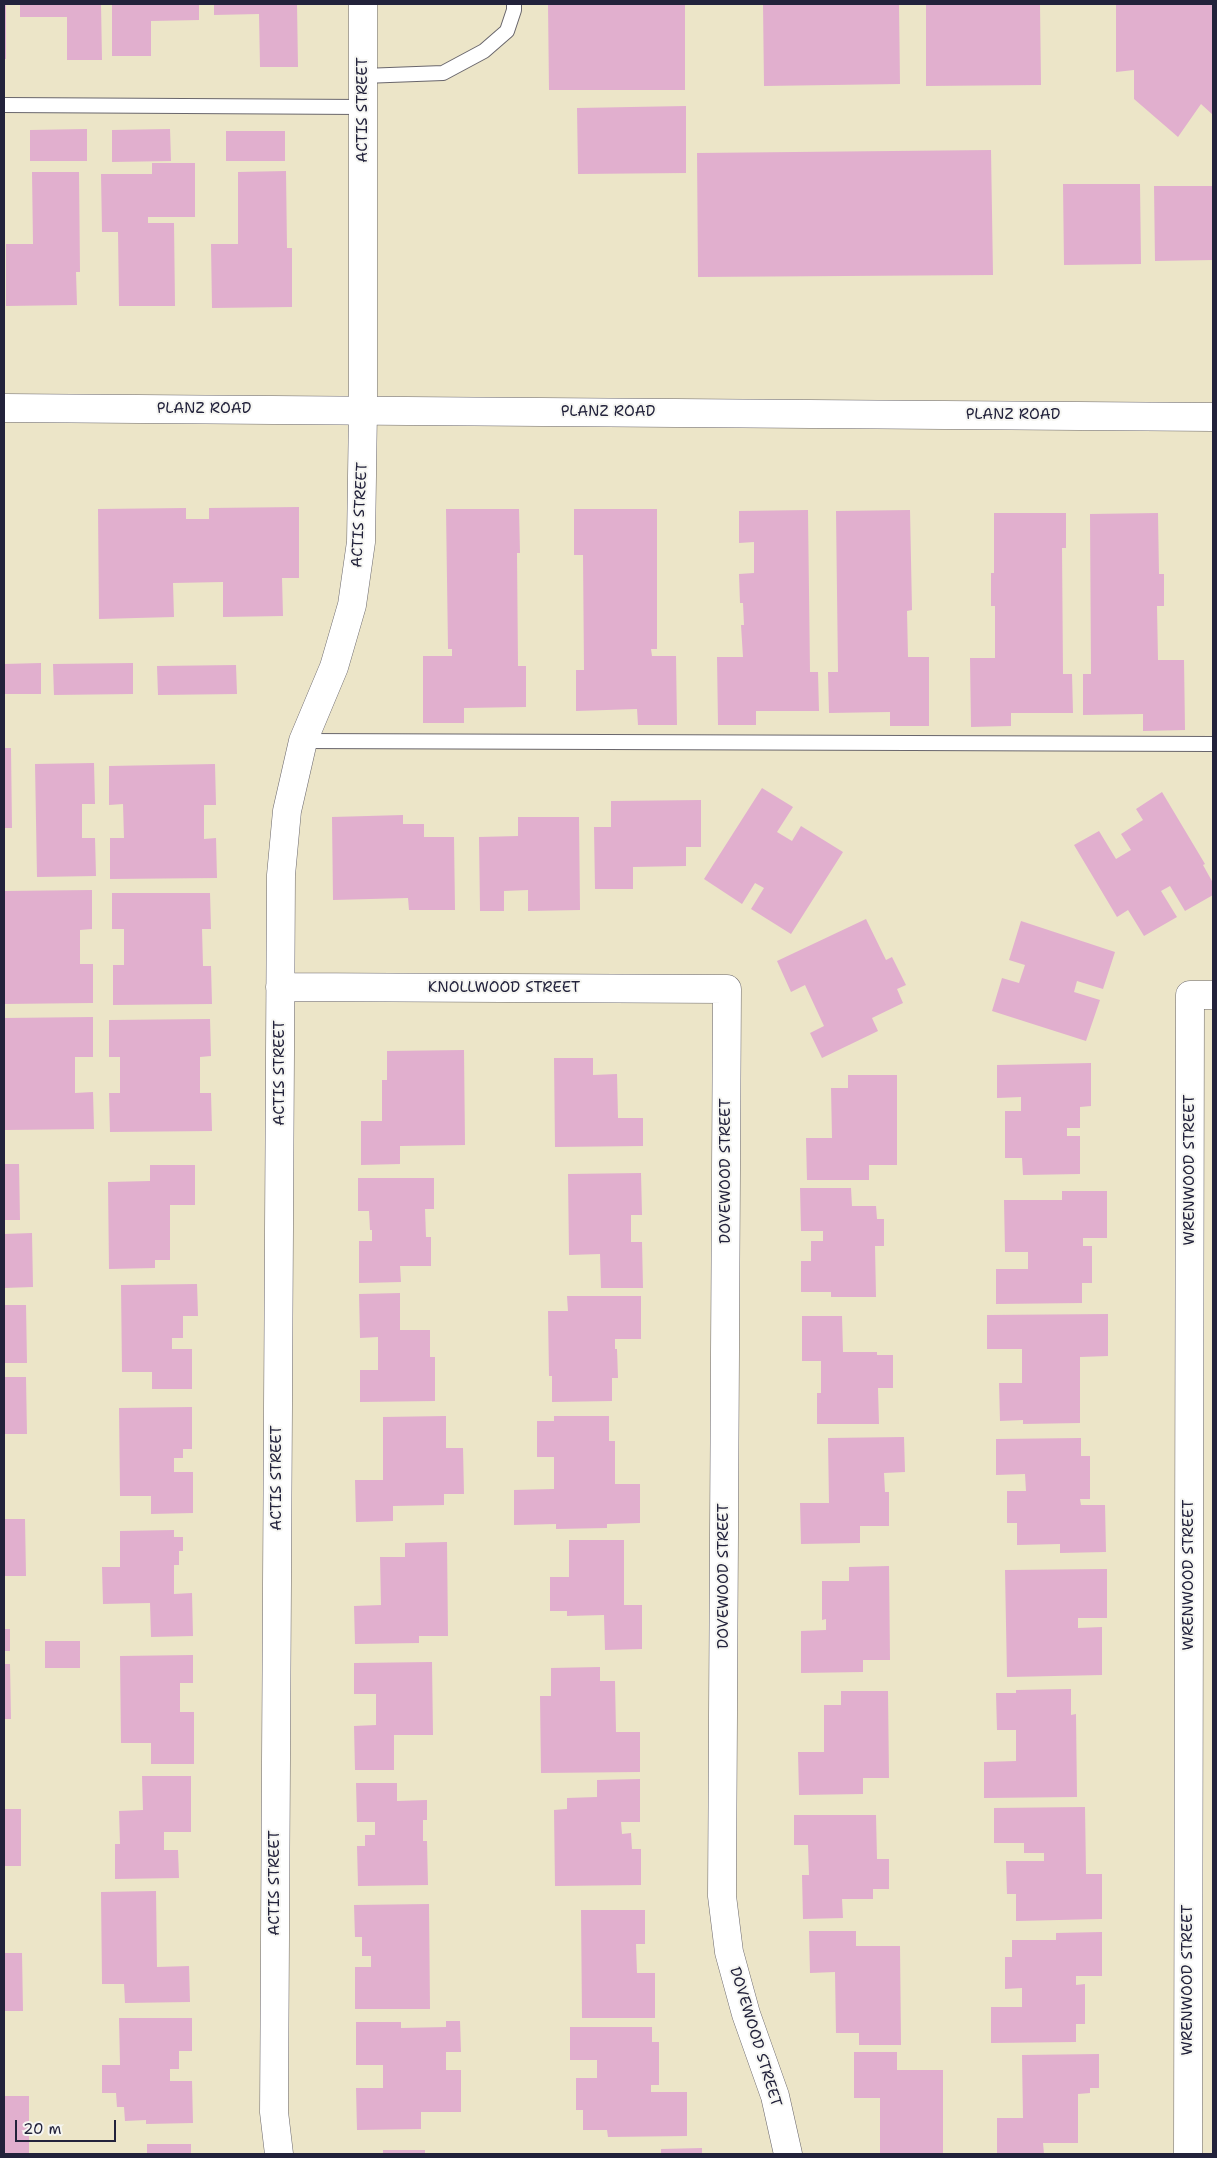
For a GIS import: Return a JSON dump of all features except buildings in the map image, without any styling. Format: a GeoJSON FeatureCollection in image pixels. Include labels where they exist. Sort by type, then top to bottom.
{"type":"FeatureCollection","features":[{"type":"Feature","properties":{"kind":"street","name":"ACTIS STREET"},"geometry":{"type":"LineString","coordinates":[[279,2154],[274,2102],[281,876],[287,811],[302,741],[334,667],[352,605],[361,542],[363,410],[363,4]]}},
{"type":"Feature","properties":{"kind":"street","name":"PLANZ ROAD"},"geometry":{"type":"LineString","coordinates":[[4,408],[1213,416]]}},
{"type":"Feature","properties":{"kind":"street","name":"KNOLLWOOD STREET"},"geometry":{"type":"LineString","coordinates":[[280,986],[727,989]]}},
{"type":"Feature","properties":{"kind":"street","name":"DOVEWOOD STREET"},"geometry":{"type":"LineString","coordinates":[[727,989],[722,1896],[729,1952],[746,2014],[775,2096],[788,2154]]}},
{"type":"Feature","properties":{"kind":"street","name":"WRENWOOD STREET"},"geometry":{"type":"LineString","coordinates":[[1188,2154],[1202,995]]}},
{"type":"Feature","properties":{"kind":"lane"},"geometry":{"type":"LineString","coordinates":[[363,76],[443,73],[484,51],[507,31],[514,4]]}},
{"type":"Feature","properties":{"kind":"lane"},"geometry":{"type":"LineString","coordinates":[[4,105],[363,107]]}},
{"type":"Feature","properties":{"kind":"lane"},"geometry":{"type":"LineString","coordinates":[[302,741],[1213,744]]}}]}
